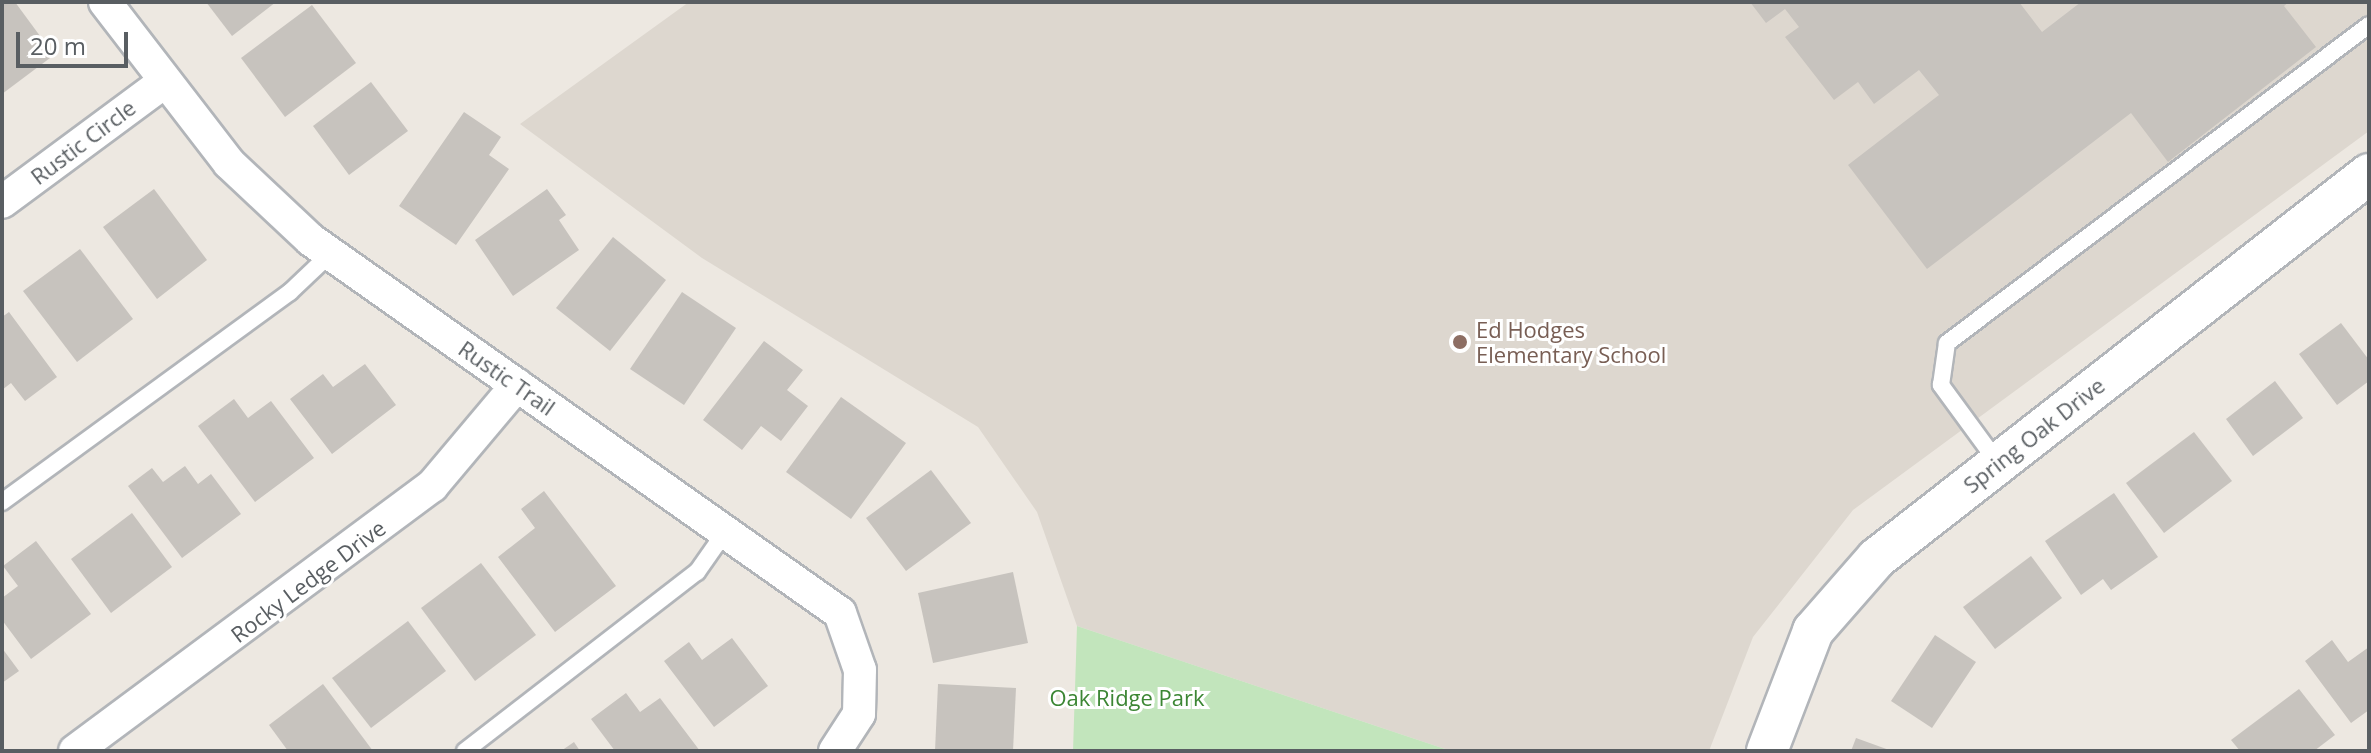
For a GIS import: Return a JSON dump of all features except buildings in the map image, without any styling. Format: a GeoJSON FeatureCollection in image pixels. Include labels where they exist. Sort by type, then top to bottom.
{"type":"FeatureCollection","features":[{"type":"Feature","properties":{"kind":"street","name":"Rustic Trail"},"geometry":{"type":"LineString","coordinates":[[105,2],[229,163],[330,254],[840,613],[860,670],[859,714],[835,751]]}},
{"type":"Feature","properties":{"kind":"street","name":"Rustic Circle"},"geometry":{"type":"LineString","coordinates":[[2,202],[164,82]]}},
{"type":"Feature","properties":{"kind":"street","name":"Spring Oak Drive"},"geometry":{"type":"LineString","coordinates":[[1767,751],[1813,631],[1877,558],[2369,174]]}},
{"type":"Feature","properties":{"kind":"street","name":"Rocky Ledge Drive"},"geometry":{"type":"LineString","coordinates":[[75,751],[432,486],[517,385]]}},
{"type":"Feature","properties":{"kind":"lane"},"geometry":{"type":"LineString","coordinates":[[1998,463],[1941,385],[1947,343],[2369,25]]}},
{"type":"Feature","properties":{"kind":"lane"},"geometry":{"type":"LineString","coordinates":[[2,502],[290,292],[330,254]]}},
{"type":"Feature","properties":{"kind":"lane"},"geometry":{"type":"LineString","coordinates":[[465,751],[697,572],[725,532]]}},
{"type":"Feature","properties":{"kind":"shaded area","name":"Ed Hodges Elementary School"},"geometry":{"type":"Polygon","coordinates":[[[689,2],[2369,2],[2369,131],[1853,510],[1753,637],[1709,751],[1451,751],[1077,626],[1037,512],[978,427],[702,258],[520,124],[689,2]]]}},
{"type":"Feature","properties":{"kind":"green space","name":"Oak Ridge Park"},"geometry":{"type":"Polygon","coordinates":[[[1077,626],[1451,751],[1073,751],[1077,626]]]}},
{"type":"Feature","properties":{"kind":"place","name":"Ed Hodges Elementary School"},"geometry":{"type":"Point","coordinates":[1460,342]}}]}
